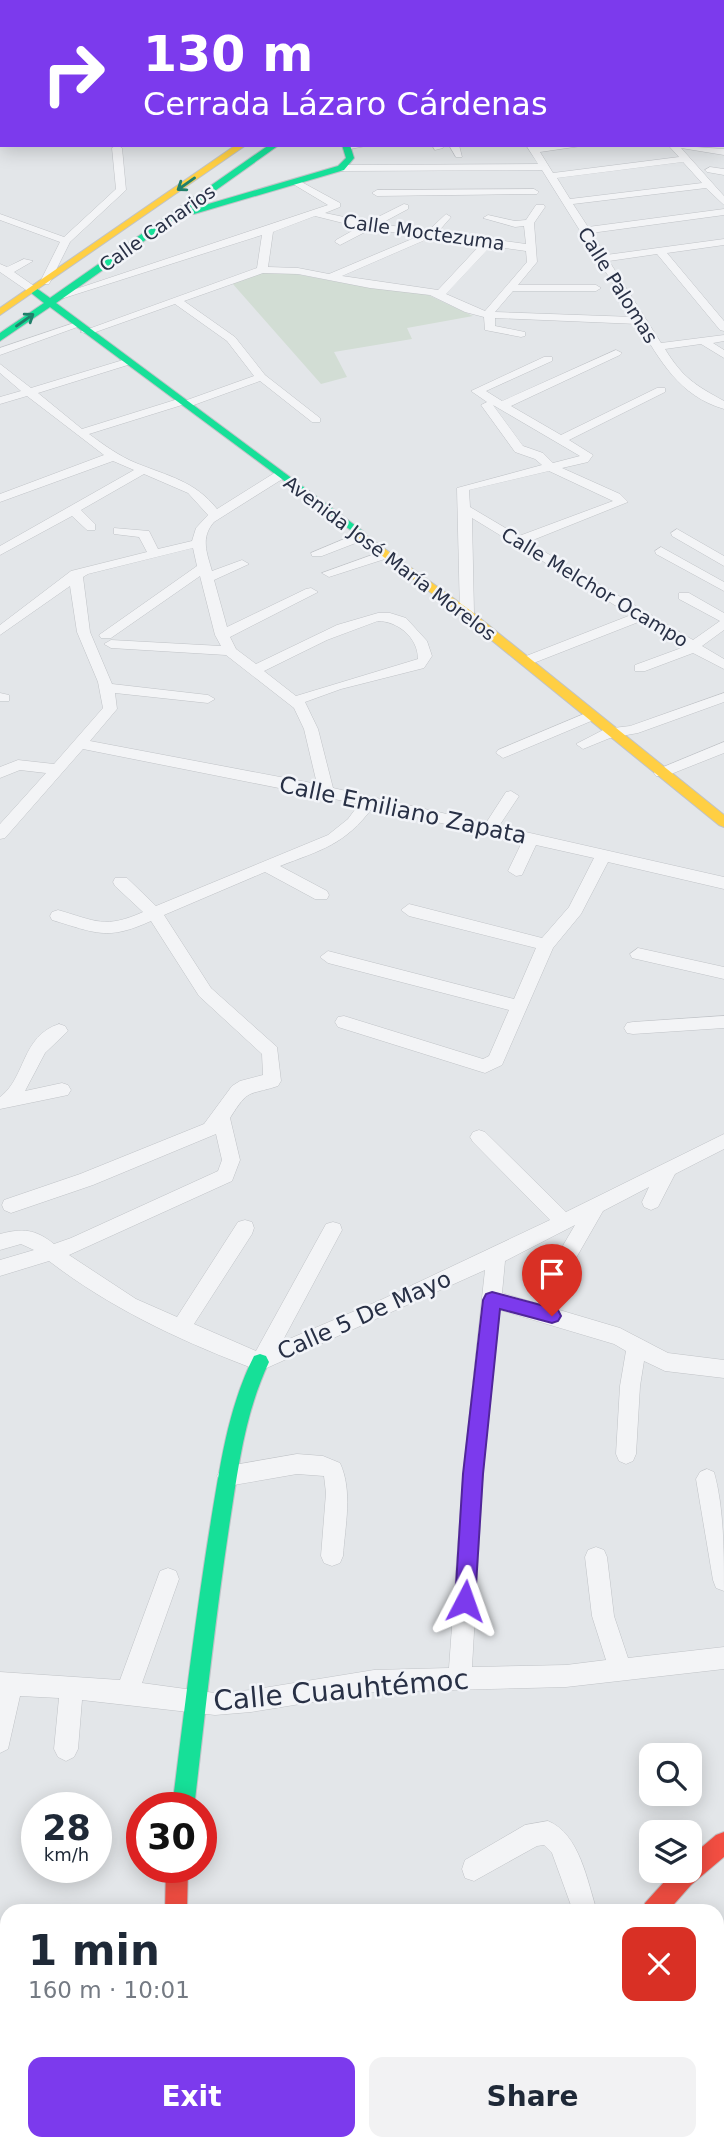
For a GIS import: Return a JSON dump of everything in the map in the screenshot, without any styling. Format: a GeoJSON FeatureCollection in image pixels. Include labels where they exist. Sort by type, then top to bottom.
{"type":"FeatureCollection","features":[{"type":"Feature","properties":{"kind":"street","name":"Calle Canarios"},"geometry":{"type":"LineString","coordinates":[[0,312],[239,147]]}},
{"type":"Feature","properties":{"kind":"street"},"geometry":{"type":"LineString","coordinates":[[341,168],[350,159],[347,147]]}},
{"type":"Feature","properties":{"kind":"street"},"geometry":{"type":"LineString","coordinates":[[679,147],[685,159],[724,202]]}},
{"type":"Feature","properties":{"kind":"street"},"geometry":{"type":"LineString","coordinates":[[686,147],[724,152]]}},
{"type":"Feature","properties":{"kind":"street"},"geometry":{"type":"LineString","coordinates":[[4,269],[39,286],[66,241],[121,190],[117,148]]}},
{"type":"Feature","properties":{"kind":"street","name":"Calle Palomas"},"geometry":{"type":"LineString","coordinates":[[533,148],[675,374],[687,386],[724,406]]}},
{"type":"Feature","properties":{"kind":"street","name":"Calle Canarios"},"geometry":{"type":"LineString","coordinates":[[0,338],[270,149]]}},
{"type":"Feature","properties":{"kind":"street"},"geometry":{"type":"LineString","coordinates":[[170,218],[341,168],[547,172],[685,159]]}},
{"type":"Feature","properties":{"kind":"street"},"geometry":{"type":"LineString","coordinates":[[379,169],[388,177]]}},
{"type":"Feature","properties":{"kind":"street"},"geometry":{"type":"LineString","coordinates":[[710,170],[724,172]]}},
{"type":"Feature","properties":{"kind":"street","name":"Calle Moctezuma"},"geometry":{"type":"LineString","coordinates":[[55,299],[268,230],[336,205],[296,182]]}},
{"type":"Feature","properties":{"kind":"street"},"geometry":{"type":"LineString","coordinates":[[396,185],[405,193]]}},
{"type":"Feature","properties":{"kind":"street"},"geometry":{"type":"LineString","coordinates":[[566,202],[708,185]]}},
{"type":"Feature","properties":{"kind":"street"},"geometry":{"type":"LineString","coordinates":[[377,193],[534,192]]}},
{"type":"Feature","properties":{"kind":"street"},"geometry":{"type":"LineString","coordinates":[[529,248],[529,223],[540,206]]}},
{"type":"Feature","properties":{"kind":"street"},"geometry":{"type":"LineString","coordinates":[[340,242],[370,228],[404,207]]}},
{"type":"Feature","properties":{"kind":"street"},"geometry":{"type":"LineString","coordinates":[[583,230],[724,212]]}},
{"type":"Feature","properties":{"kind":"street","name":"Calle Moctezuma"},"geometry":{"type":"LineString","coordinates":[[316,213],[370,228],[529,248],[532,262],[490,310],[489,315]]}},
{"type":"Feature","properties":{"kind":"street"},"geometry":{"type":"LineString","coordinates":[[0,217],[66,241]]}},
{"type":"Feature","properties":{"kind":"street"},"geometry":{"type":"LineString","coordinates":[[329,278],[431,234],[446,217]]}},
{"type":"Feature","properties":{"kind":"street"},"geometry":{"type":"LineString","coordinates":[[488,218],[501,222],[529,223]]}},
{"type":"Feature","properties":{"kind":"street"},"geometry":{"type":"LineString","coordinates":[[370,228],[411,243]]}},
{"type":"Feature","properties":{"kind":"street"},"geometry":{"type":"LineString","coordinates":[[262,270],[268,230]]}},
{"type":"Feature","properties":{"kind":"street"},"geometry":{"type":"LineString","coordinates":[[439,296],[489,242]]}},
{"type":"Feature","properties":{"kind":"street"},"geometry":{"type":"LineString","coordinates":[[601,259],[724,242]]}},
{"type":"Feature","properties":{"kind":"street"},"geometry":{"type":"LineString","coordinates":[[711,244],[724,258]]}},
{"type":"Feature","properties":{"kind":"street"},"geometry":{"type":"LineString","coordinates":[[660,251],[724,328]]}},
{"type":"Feature","properties":{"kind":"street"},"geometry":{"type":"LineString","coordinates":[[4,269],[29,261]]}},
{"type":"Feature","properties":{"kind":"street"},"geometry":{"type":"LineString","coordinates":[[0,352],[176,300],[262,270],[298,271],[370,285],[422,290],[469,310],[489,315],[640,321]]}},
{"type":"Feature","properties":{"kind":"street","name":"Avenida José María Morelos"},"geometry":{"type":"LineString","coordinates":[[39,286],[82,328],[467,614],[724,822]]}},
{"type":"Feature","properties":{"kind":"street"},"geometry":{"type":"LineString","coordinates":[[511,288],[596,288]]}},
{"type":"Feature","properties":{"kind":"street"},"geometry":{"type":"LineString","coordinates":[[176,300],[231,340],[261,377],[316,420]]}},
{"type":"Feature","properties":{"kind":"street"},"geometry":{"type":"LineString","coordinates":[[489,315],[488,326],[491,330],[521,334]]}},
{"type":"Feature","properties":{"kind":"street"},"geometry":{"type":"LineString","coordinates":[[656,347],[724,338]]}},
{"type":"Feature","properties":{"kind":"street"},"geometry":{"type":"LineString","coordinates":[[705,342],[724,355]]}},
{"type":"Feature","properties":{"kind":"street"},"geometry":{"type":"LineString","coordinates":[[503,405],[616,353]]}},
{"type":"Feature","properties":{"kind":"street"},"geometry":{"type":"LineString","coordinates":[[467,614],[465,509],[461,494],[466,486],[552,468],[584,459],[587,455],[477,389],[548,359]]}},
{"type":"Feature","properties":{"kind":"street"},"geometry":{"type":"LineString","coordinates":[[0,401],[127,362]]}},
{"type":"Feature","properties":{"kind":"street"},"geometry":{"type":"LineString","coordinates":[[0,367],[80,433],[114,456],[143,470],[164,474],[183,483],[215,515]]}},
{"type":"Feature","properties":{"kind":"street"},"geometry":{"type":"LineString","coordinates":[[80,433],[185,403],[261,377]]}},
{"type":"Feature","properties":{"kind":"street"},"geometry":{"type":"LineString","coordinates":[[561,439],[661,390]]}},
{"type":"Feature","properties":{"kind":"street"},"geometry":{"type":"LineString","coordinates":[[486,405],[519,449],[539,456],[552,468],[622,502],[518,541]]}},
{"type":"Feature","properties":{"kind":"street"},"geometry":{"type":"LineString","coordinates":[[112,422],[124,435]]}},
{"type":"Feature","properties":{"kind":"street"},"geometry":{"type":"LineString","coordinates":[[0,498],[114,456]]}},
{"type":"Feature","properties":{"kind":"street"},"geometry":{"type":"LineString","coordinates":[[0,551],[143,470]]}},
{"type":"Feature","properties":{"kind":"street"},"geometry":{"type":"LineString","coordinates":[[280,475],[215,515],[202,528],[198,543],[222,635],[230,651],[295,701],[307,717],[326,792]]}},
{"type":"Feature","properties":{"kind":"street"},"geometry":{"type":"LineString","coordinates":[[72,509],[91,527]]}},
{"type":"Feature","properties":{"kind":"street","name":"Calle Melchor Ocampo"},"geometry":{"type":"LineString","coordinates":[[465,509],[724,665]]}},
{"type":"Feature","properties":{"kind":"street"},"geometry":{"type":"LineString","coordinates":[[119,531],[144,534],[154,553]]}},
{"type":"Feature","properties":{"kind":"street"},"geometry":{"type":"LineString","coordinates":[[677,533],[724,562]]}},
{"type":"Feature","properties":{"kind":"street"},"geometry":{"type":"LineString","coordinates":[[317,553],[361,536]]}},
{"type":"Feature","properties":{"kind":"street"},"geometry":{"type":"LineString","coordinates":[[0,631],[76,574],[198,543]]}},
{"type":"Feature","properties":{"kind":"street"},"geometry":{"type":"LineString","coordinates":[[661,551],[724,587]]}},
{"type":"Feature","properties":{"kind":"street"},"geometry":{"type":"LineString","coordinates":[[329,573],[386,554]]}},
{"type":"Feature","properties":{"kind":"street"},"geometry":{"type":"LineString","coordinates":[[230,651],[109,639],[206,572],[242,564]]}},
{"type":"Feature","properties":{"kind":"street"},"geometry":{"type":"LineString","coordinates":[[0,834],[110,709],[106,688],[85,638],[76,574]]}},
{"type":"Feature","properties":{"kind":"street"},"geometry":{"type":"LineString","coordinates":[[222,635],[311,593]]}},
{"type":"Feature","properties":{"kind":"street"},"geometry":{"type":"LineString","coordinates":[[45,596],[78,594]]}},
{"type":"Feature","properties":{"kind":"street"},"geometry":{"type":"LineString","coordinates":[[684,596],[724,618]]}},
{"type":"Feature","properties":{"kind":"street"},"geometry":{"type":"LineString","coordinates":[[526,661],[640,616]]}},
{"type":"Feature","properties":{"kind":"street"},"geometry":{"type":"LineString","coordinates":[[254,671],[310,643],[377,617],[393,617],[402,621],[425,650],[425,660],[419,665],[335,686],[295,701]]}},
{"type":"Feature","properties":{"kind":"street"},"geometry":{"type":"LineString","coordinates":[[640,668],[694,646],[724,624]]}},
{"type":"Feature","properties":{"kind":"street"},"geometry":{"type":"LineString","coordinates":[[106,688],[208,699]]}},
{"type":"Feature","properties":{"kind":"street"},"geometry":{"type":"LineString","coordinates":[[583,744],[612,733],[633,730],[724,697]]}},
{"type":"Feature","properties":{"kind":"street"},"geometry":{"type":"LineString","coordinates":[[503,753],[591,716]]}},
{"type":"Feature","properties":{"kind":"street","name":"Calle Emiliano Zapata"},"geometry":{"type":"LineString","coordinates":[[81,744],[326,792],[724,883]]}},
{"type":"Feature","properties":{"kind":"street"},"geometry":{"type":"LineString","coordinates":[[661,773],[724,747]]}},
{"type":"Feature","properties":{"kind":"street"},"geometry":{"type":"LineString","coordinates":[[0,773],[18,765],[58,769]]}},
{"type":"Feature","properties":{"kind":"street"},"geometry":{"type":"LineString","coordinates":[[490,828],[511,796]]}},
{"type":"Feature","properties":{"kind":"street"},"geometry":{"type":"LineString","coordinates":[[58,916],[111,930],[126,926],[153,912],[333,839],[353,823],[369,802]]}},
{"type":"Feature","properties":{"kind":"street"},"geometry":{"type":"LineString","coordinates":[[516,871],[532,837]]}},
{"type":"Feature","properties":{"kind":"street"},"geometry":{"type":"LineString","coordinates":[[344,1022],[485,1066],[496,1060],[546,946],[575,911],[604,854]]}},
{"type":"Feature","properties":{"kind":"street"},"geometry":{"type":"LineString","coordinates":[[266,866],[321,895]]}},
{"type":"Feature","properties":{"kind":"street"},"geometry":{"type":"LineString","coordinates":[[11,1206],[162,1150],[210,1129],[221,1118],[236,1091],[246,1084],[272,1081],[271,1052],[205,992],[153,912],[121,882]]}},
{"type":"Feature","properties":{"kind":"street"},"geometry":{"type":"LineString","coordinates":[[410,910],[546,946]]}},
{"type":"Feature","properties":{"kind":"street"},"geometry":{"type":"LineString","coordinates":[[638,954],[724,973]]}},
{"type":"Feature","properties":{"kind":"street"},"geometry":{"type":"LineString","coordinates":[[328,957],[520,1007]]}},
{"type":"Feature","properties":{"kind":"street"},"geometry":{"type":"LineString","coordinates":[[633,1028],[724,1022]]}},
{"type":"Feature","properties":{"kind":"street"},"geometry":{"type":"LineString","coordinates":[[4,1103],[23,1080],[27,1063],[37,1047],[59,1031]]}},
{"type":"Feature","properties":{"kind":"street"},"geometry":{"type":"LineString","coordinates":[[4,1103],[62,1090]]}},
{"type":"Feature","properties":{"kind":"street"},"geometry":{"type":"LineString","coordinates":[[0,1268],[53,1254],[220,1179],[229,1171],[231,1160],[221,1118]]}},
{"type":"Feature","properties":{"kind":"street"},"geometry":{"type":"LineString","coordinates":[[479,1137],[563,1221]]}},
{"type":"Feature","properties":{"kind":"street","name":"Calle 5 De Mayo"},"geometry":{"type":"LineString","coordinates":[[185,1792],[209,1587],[228,1475],[245,1395],[260,1362],[496,1256],[724,1141]]}},
{"type":"Feature","properties":{"kind":"street"},"geometry":{"type":"LineString","coordinates":[[651,1202],[669,1168]]}},
{"type":"Feature","properties":{"kind":"street"},"geometry":{"type":"LineString","coordinates":[[561,1266],[597,1204]]}},
{"type":"Feature","properties":{"kind":"street"},"geometry":{"type":"LineString","coordinates":[[180,1329],[245,1228]]}},
{"type":"Feature","properties":{"kind":"street"},"geometry":{"type":"LineString","coordinates":[[0,1242],[28,1236],[106,1292],[180,1329],[260,1362],[333,1230]]}},
{"type":"Feature","properties":{"kind":"street"},"geometry":{"type":"LineString","coordinates":[[460,1677],[473,1474],[496,1256]]}},
{"type":"Feature","properties":{"kind":"street"},"geometry":{"type":"LineString","coordinates":[[492,1300],[530,1308],[620,1337],[665,1362],[724,1369]]}},
{"type":"Feature","properties":{"kind":"street"},"geometry":{"type":"LineString","coordinates":[[626,1454],[630,1386],[637,1346]]}},
{"type":"Feature","properties":{"kind":"street"},"geometry":{"type":"LineString","coordinates":[[228,1475],[302,1464],[325,1465],[333,1470],[337,1493],[332,1556]]}},
{"type":"Feature","properties":{"kind":"street"},"geometry":{"type":"LineString","coordinates":[[707,1479],[724,1580]]}},
{"type":"Feature","properties":{"kind":"street"},"geometry":{"type":"LineString","coordinates":[[596,1557],[603,1616],[620,1668]]}},
{"type":"Feature","properties":{"kind":"street"},"geometry":{"type":"LineString","coordinates":[[127,1693],[168,1579]]}},
{"type":"Feature","properties":{"kind":"street","name":"Calle Cuauhtémoc"},"geometry":{"type":"LineString","coordinates":[[5,1683],[72,1687],[226,1704],[373,1681],[566,1676],[724,1658]]}},
{"type":"Feature","properties":{"kind":"street"},"geometry":{"type":"LineString","coordinates":[[0,1741],[5,1683]]}},
{"type":"Feature","properties":{"kind":"street"},"geometry":{"type":"LineString","coordinates":[[66,1749],[72,1687]]}},
{"type":"Feature","properties":{"kind":"street"},"geometry":{"type":"LineString","coordinates":[[474,1869],[534,1834],[548,1833],[561,1844],[582,1904]]}},
{"type":"Feature","properties":{"kind":"street"},"geometry":{"type":"LineString","coordinates":[[659,1904],[683,1877],[724,1843]]}},
{"type":"Feature","properties":{"kind":"street"},"geometry":{"type":"LineString","coordinates":[[176,1904],[177,1883]]}},
{"type":"Feature","properties":{"kind":"shaded area"},"geometry":{"type":"Polygon","coordinates":[[[264,272],[290,273],[365,287],[424,293],[473,316],[407,328],[412,339],[334,352],[347,377],[321,384],[232,283],[264,272]]]}},
{"type":"Feature","properties":{"kind":"traffic: fast"},"geometry":{"type":"LineString","coordinates":[[0,338],[272,147]]}},
{"type":"Feature","properties":{"kind":"traffic: fast"},"geometry":{"type":"LineString","coordinates":[[191,212],[341,168],[350,158],[347,147]]}},
{"type":"Feature","properties":{"kind":"traffic: fast"},"geometry":{"type":"LineString","coordinates":[[33,290],[360,534]]}},
{"type":"Feature","properties":{"kind":"traffic: fast"},"geometry":{"type":"LineString","coordinates":[[185,1792],[212,1578],[233,1447],[245,1395],[260,1362]]}},
{"type":"Feature","properties":{"kind":"traffic: slow"},"geometry":{"type":"LineString","coordinates":[[0,312],[239,147]]}},
{"type":"Feature","properties":{"kind":"traffic: slow"},"geometry":{"type":"LineString","coordinates":[[360,534],[467,614],[724,822]]}},
{"type":"Feature","properties":{"kind":"traffic: jam"},"geometry":{"type":"LineString","coordinates":[[659,1904],[683,1877],[724,1843]]}},
{"type":"Feature","properties":{"kind":"traffic: jam"},"geometry":{"type":"LineString","coordinates":[[176,1904],[177,1883]]}},
{"type":"Feature","properties":{"kind":"route"},"geometry":{"type":"LineString","coordinates":[[465,1601],[473,1474],[492,1300],[552,1316]]}}]}
